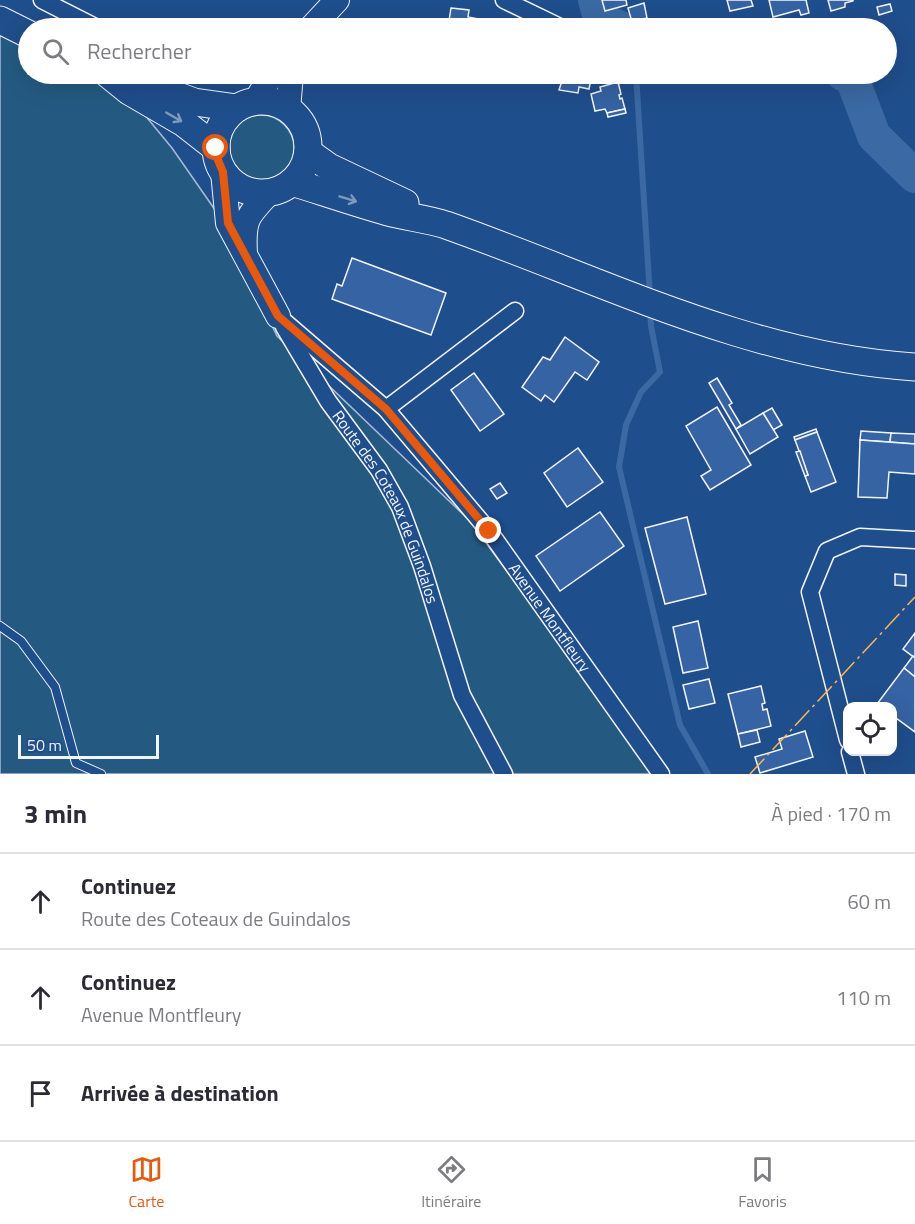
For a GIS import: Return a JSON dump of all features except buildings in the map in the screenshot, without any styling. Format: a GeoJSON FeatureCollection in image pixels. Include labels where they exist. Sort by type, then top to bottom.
{"type":"FeatureCollection","features":[{"type":"Feature","properties":{"kind":"main road"},"geometry":{"type":"LineString","coordinates":[[0,20],[18,29]]}},
{"type":"Feature","properties":{"kind":"main road"},"geometry":{"type":"LineString","coordinates":[[120,84],[184,123],[219,160],[231,182],[243,189],[255,193],[281,188],[443,224],[650,301],[766,340],[874,365],[915,368]]}},
{"type":"Feature","properties":{"kind":"main road"},"geometry":{"type":"LineString","coordinates":[[143,84],[194,102],[246,105],[267,102],[288,110],[304,128],[308,140],[308,152],[306,163],[281,188]]}},
{"type":"Feature","properties":{"kind":"main road"},"geometry":{"type":"LineString","coordinates":[[219,160],[218,133],[226,119],[246,105]]}},
{"type":"Feature","properties":{"kind":"main road"},"geometry":{"type":"LineString","coordinates":[[308,152],[329,167],[443,224]]}},
{"type":"Feature","properties":{"kind":"street"},"geometry":{"type":"LineString","coordinates":[[42,0],[77,18]]}},
{"type":"Feature","properties":{"kind":"street"},"geometry":{"type":"LineString","coordinates":[[320,18],[337,0]]}},
{"type":"Feature","properties":{"kind":"street"},"geometry":{"type":"LineString","coordinates":[[504,0],[541,18]]}},
{"type":"Feature","properties":{"kind":"street"},"geometry":{"type":"LineString","coordinates":[[246,105],[264,84]]}},
{"type":"Feature","properties":{"kind":"street"},"geometry":{"type":"LineString","coordinates":[[288,110],[290,84]]}},
{"type":"Feature","properties":{"kind":"street","name":"Route des Coteaux de Guindalos"},"geometry":{"type":"LineString","coordinates":[[219,160],[228,223],[278,316],[328,401],[379,470],[400,507],[422,566],[462,695],[504,774]]}},
{"type":"Feature","properties":{"kind":"street","name":"Route des Coteaux de Guindalos"},"geometry":{"type":"LineString","coordinates":[[245,253],[244,231],[249,213],[281,188]]}},
{"type":"Feature","properties":{"kind":"street"},"geometry":{"type":"LineString","coordinates":[[386,409],[515,311]]}},
{"type":"Feature","properties":{"kind":"street","name":"Avenue Montfleury"},"geometry":{"type":"LineString","coordinates":[[278,316],[386,409],[489,531],[661,774]]}},
{"type":"Feature","properties":{"kind":"street"},"geometry":{"type":"LineString","coordinates":[[843,721],[810,592],[827,551],[860,537],[915,540]]}},
{"type":"Feature","properties":{"kind":"street"},"geometry":{"type":"LineString","coordinates":[[851,756],[856,774]]}},
{"type":"Feature","properties":{"kind":"lane"},"geometry":{"type":"LineString","coordinates":[[0,626],[21,641],[55,687],[76,763],[100,774]]}},
{"type":"Feature","properties":{"kind":"shaded area"},"geometry":{"type":"Polygon","coordinates":[[[0,21],[18,27],[18,84],[119,84],[172,148],[220,217],[277,336],[470,521],[656,774],[0,774],[0,21]]]}},
{"type":"Feature","properties":{"kind":"shaded area"},"geometry":{"type":"Polygon","coordinates":[[[261,115],[274,118],[284,125],[291,135],[294,148],[291,161],[284,171],[274,178],[261,181],[248,178],[238,171],[231,161],[228,148],[231,135],[238,125],[248,118],[261,115]]]}},
{"type":"Feature","properties":{"kind":"waterway"},"geometry":{"type":"LineString","coordinates":[[595,0],[600,18]]}},
{"type":"Feature","properties":{"kind":"waterway"},"geometry":{"type":"LineString","coordinates":[[637,84],[650,296]]}},
{"type":"Feature","properties":{"kind":"waterway"},"geometry":{"type":"LineString","coordinates":[[854,84],[874,136],[915,176]]}},
{"type":"Feature","properties":{"kind":"waterway"},"geometry":{"type":"LineString","coordinates":[[650,309],[660,372],[641,392],[626,425],[619,467],[680,725],[708,774]]}},
{"type":"Feature","properties":{"kind":"power"},"geometry":{"type":"LineString","coordinates":[[750,774],[915,597]]}},
{"type":"Feature","properties":{"kind":"route"},"geometry":{"type":"LineString","coordinates":[[216,148],[223,172],[228,223],[278,316],[386,409],[489,531]]}}]}
